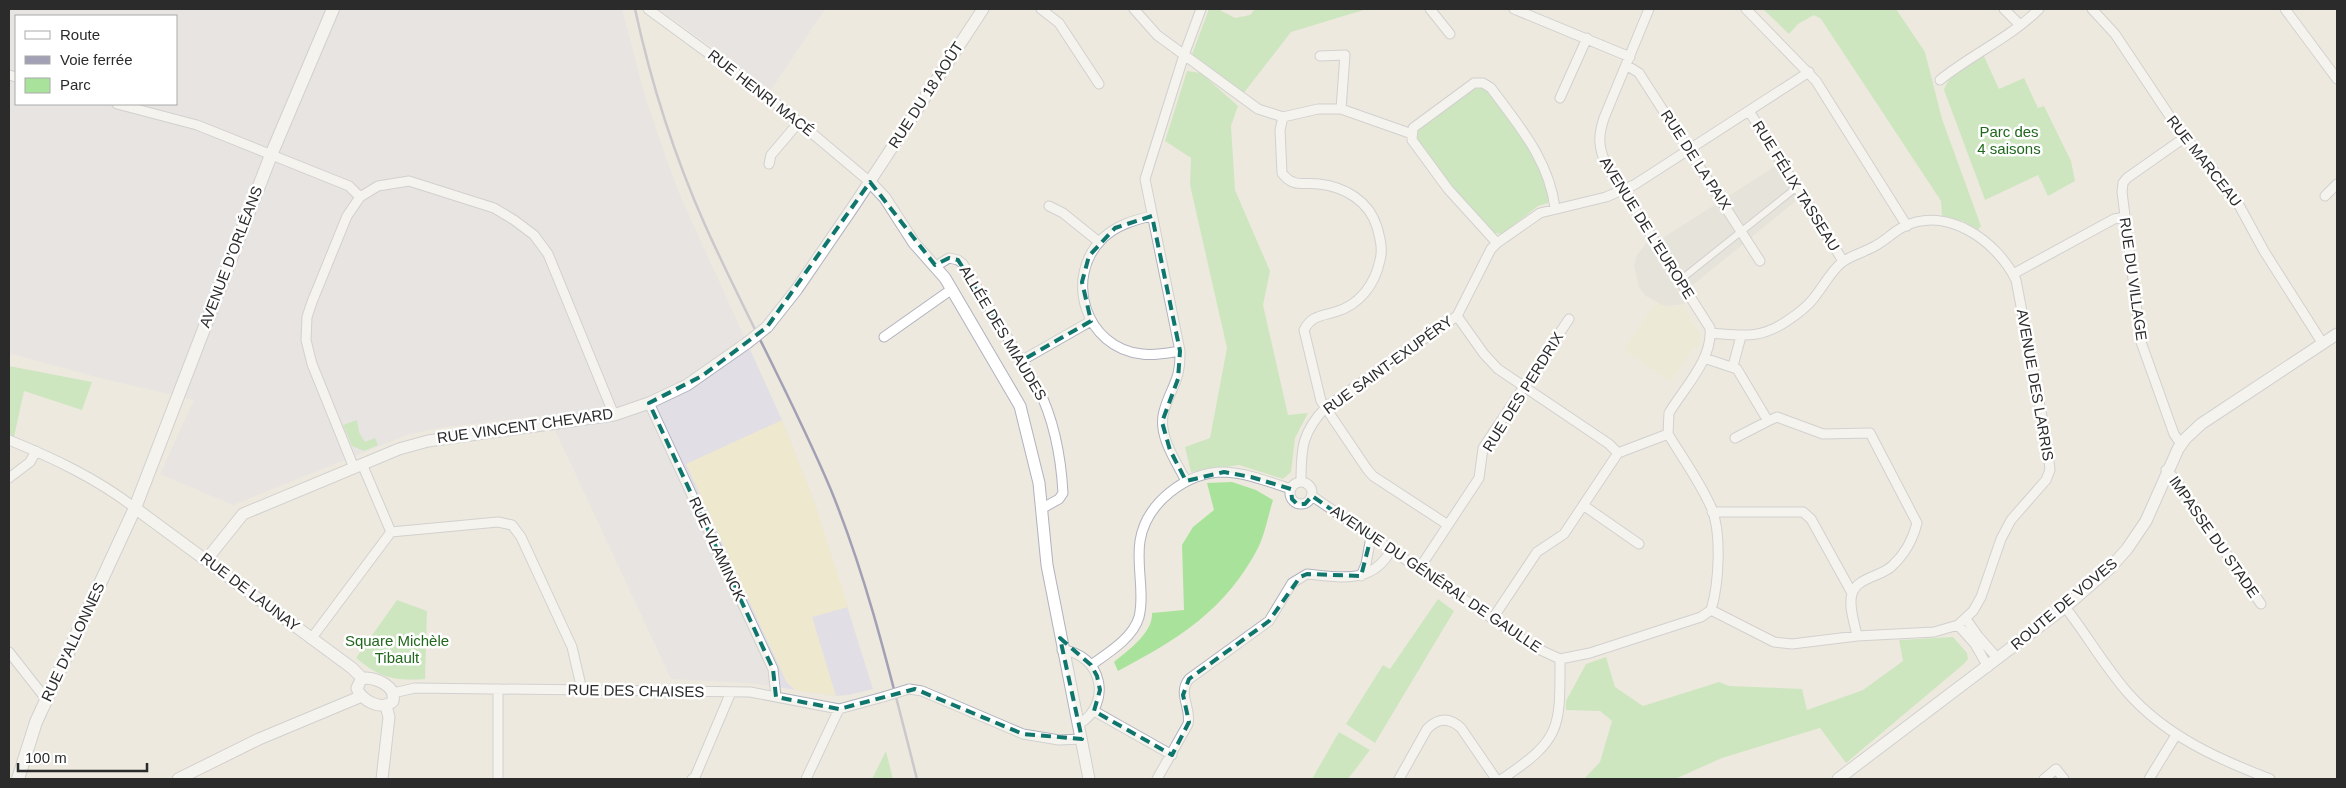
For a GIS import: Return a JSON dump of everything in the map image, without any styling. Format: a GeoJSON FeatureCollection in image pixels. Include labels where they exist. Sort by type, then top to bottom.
{"type":"FeatureCollection","features":[{"type":"Feature","properties":{"kind":"main road","name":"AVENUE D'ORLÉANS"},"geometry":{"type":"LineString","coordinates":[[135,508],[271,156],[333,9]]}},
{"type":"Feature","properties":{"kind":"main road","name":"RUE D'ALLONNES"},"geometry":{"type":"LineString","coordinates":[[18,779],[36,722],[135,508]]}},
{"type":"Feature","properties":{"kind":"street","name":"RUE HENRI MACÉ"},"geometry":{"type":"LineString","coordinates":[[648,9],[799,122],[870,182]]}},
{"type":"Feature","properties":{"kind":"street","name":"RUE DU 18 AOÛT"},"geometry":{"type":"LineString","coordinates":[[870,182],[983,9]]}},
{"type":"Feature","properties":{"kind":"street"},"geometry":{"type":"LineString","coordinates":[[1041,9],[1059,23],[1099,84]]}},
{"type":"Feature","properties":{"kind":"street"},"geometry":{"type":"LineString","coordinates":[[1134,9],[1157,35],[1258,109],[1283,116],[1318,109],[1341,109],[1412,134]]}},
{"type":"Feature","properties":{"kind":"street"},"geometry":{"type":"LineString","coordinates":[[1186,481],[1168,445],[1162,422],[1163,412],[1178,379],[1180,351],[1145,179],[1147,167],[1201,9]]}},
{"type":"Feature","properties":{"kind":"street"},"geometry":{"type":"LineString","coordinates":[[1430,9],[1450,34]]}},
{"type":"Feature","properties":{"kind":"street","name":"RUE DE LA PAIX"},"geometry":{"type":"LineString","coordinates":[[1514,9],[1586,38],[1628,61],[1639,73],[1760,261]]}},
{"type":"Feature","properties":{"kind":"street","name":"AVENUE DE L'EUROPE"},"geometry":{"type":"LineString","coordinates":[[1649,9],[1604,118],[1599,139],[1602,156],[1679,281],[1708,323],[1710,333]]}},
{"type":"Feature","properties":{"kind":"street"},"geometry":{"type":"LineString","coordinates":[[1746,9],[1810,72],[1908,226]]}},
{"type":"Feature","properties":{"kind":"street"},"geometry":{"type":"LineString","coordinates":[[2004,9],[2020,25]]}},
{"type":"Feature","properties":{"kind":"street"},"geometry":{"type":"LineString","coordinates":[[1940,80],[1958,66],[2010,33],[2039,9]]}},
{"type":"Feature","properties":{"kind":"street","name":"RUE MARCEAU"},"geometry":{"type":"LineString","coordinates":[[2092,9],[2115,34],[2184,138],[2218,176],[2240,207],[2264,251],[2323,344]]}},
{"type":"Feature","properties":{"kind":"street"},"geometry":{"type":"LineString","coordinates":[[2284,9],[2337,79]]}},
{"type":"Feature","properties":{"kind":"street"},"geometry":{"type":"LineString","coordinates":[[1560,98],[1586,38]]}},
{"type":"Feature","properties":{"kind":"street"},"geometry":{"type":"LineString","coordinates":[[1320,56],[1345,55],[1341,109]]}},
{"type":"Feature","properties":{"kind":"street","name":"RUE SAINT-EXUPÉRY"},"geometry":{"type":"LineString","coordinates":[[1301,482],[1303,440],[1313,421],[1326,407],[1457,316],[1491,249],[1496,243],[1540,213],[1606,197],[1634,185],[1810,72]]}},
{"type":"Feature","properties":{"kind":"street"},"geometry":{"type":"LineString","coordinates":[[1496,243],[1430,168],[1412,140],[1413,128],[1474,82],[1483,83],[1491,88],[1538,152],[1549,177],[1555,208]]}},
{"type":"Feature","properties":{"kind":"street"},"geometry":{"type":"LineString","coordinates":[[121,105],[197,125],[349,186],[360,197]]}},
{"type":"Feature","properties":{"kind":"street","name":"RUE FÉLIX TASSEAU"},"geometry":{"type":"LineString","coordinates":[[1749,111],[1843,261]]}},
{"type":"Feature","properties":{"kind":"street"},"geometry":{"type":"LineString","coordinates":[[1283,116],[1280,130],[1282,173],[1285,178],[1297,185],[1317,184],[1337,187],[1353,195],[1367,207],[1376,222],[1381,241],[1382,256],[1377,273],[1369,289],[1355,303],[1337,312],[1316,317],[1308,322],[1304,330],[1321,401],[1332,421],[1373,476],[1448,525]]}},
{"type":"Feature","properties":{"kind":"street"},"geometry":{"type":"LineString","coordinates":[[768,160],[799,122]]}},
{"type":"Feature","properties":{"kind":"street","name":"RUE DU VILLAGE"},"geometry":{"type":"LineString","coordinates":[[2181,444],[2174,434],[2141,342],[2122,192],[2123,183],[2133,173],[2184,138]]}},
{"type":"Feature","properties":{"kind":"street"},"geometry":{"type":"LineString","coordinates":[[391,532],[358,466],[312,364],[306,340],[307,317],[347,216],[360,197],[378,186],[409,181],[494,208],[534,235],[548,254],[614,415]]}},
{"type":"Feature","properties":{"kind":"street"},"geometry":{"type":"LineString","coordinates":[[870,182],[885,198],[914,243],[936,266],[1020,406],[1039,483],[1047,565],[1062,650],[1089,779]]}},
{"type":"Feature","properties":{"kind":"street","name":"RUE VINCENT CHEVARD"},"geometry":{"type":"LineString","coordinates":[[207,559],[243,514],[399,449],[428,441],[614,415],[649,403],[687,385],[767,327],[797,289],[870,182]]}},
{"type":"Feature","properties":{"kind":"street"},"geometry":{"type":"LineString","coordinates":[[2326,196],[2337,184]]}},
{"type":"Feature","properties":{"kind":"street"},"geometry":{"type":"LineString","coordinates":[[1679,281],[1797,187]]}},
{"type":"Feature","properties":{"kind":"street"},"geometry":{"type":"LineString","coordinates":[[1049,206],[1063,213],[1099,242]]}},
{"type":"Feature","properties":{"kind":"street"},"geometry":{"type":"LineString","coordinates":[[1152,216],[1115,228],[1099,242],[1089,256],[1082,282],[1083,297],[1091,321],[1107,340],[1128,351],[1143,354],[1180,351]]}},
{"type":"Feature","properties":{"kind":"street"},"geometry":{"type":"LineString","coordinates":[[1962,622],[1934,632],[1857,636],[1792,644],[1774,642],[1711,610],[1716,593],[1717,525],[1712,512],[1668,434],[1670,413],[1704,358],[1711,341],[1710,333],[1748,337],[1786,322],[1813,299],[1822,284],[1843,261],[1869,250],[1908,226],[1941,221],[1953,222],[1984,242],[2010,268],[2013,274],[2114,219],[2125,217]]}},
{"type":"Feature","properties":{"kind":"street","name":"ALLÉE DES MIAUDES"},"geometry":{"type":"LineString","coordinates":[[936,266],[949,258],[958,260],[1046,404],[1054,434],[1062,493],[1059,499],[1042,509]]}},
{"type":"Feature","properties":{"kind":"street","name":"AVENUE DES LARRIS"},"geometry":{"type":"LineString","coordinates":[[1962,622],[1981,597],[2002,539],[2012,520],[2042,487],[2050,470],[2022,304],[2013,274]]}},
{"type":"Feature","properties":{"kind":"street"},"geometry":{"type":"LineString","coordinates":[[884,337],[952,290]]}},
{"type":"Feature","properties":{"kind":"street"},"geometry":{"type":"LineString","coordinates":[[1457,316],[1488,360],[1524,387],[1609,444],[1618,453]]}},
{"type":"Feature","properties":{"kind":"street","name":"RUE DES PERDRIX"},"geometry":{"type":"LineString","coordinates":[[1419,569],[1479,478],[1484,448],[1569,319]]}},
{"type":"Feature","properties":{"kind":"street"},"geometry":{"type":"LineString","coordinates":[[1021,361],[1091,321]]}},
{"type":"Feature","properties":{"kind":"street","name":"ROUTE DE VOVES"},"geometry":{"type":"LineString","coordinates":[[1838,779],[1988,667],[2065,607],[2110,568],[2128,549],[2146,521],[2166,470],[2181,444],[2201,424],[2337,334]]}},
{"type":"Feature","properties":{"kind":"street"},"geometry":{"type":"LineString","coordinates":[[1733,366],[1742,336]]}},
{"type":"Feature","properties":{"kind":"street"},"geometry":{"type":"LineString","coordinates":[[1704,358],[1733,366],[1742,375],[1768,421]]}},
{"type":"Feature","properties":{"kind":"street","name":"RUE VLAMINCK"},"geometry":{"type":"LineString","coordinates":[[649,403],[772,669],[776,697]]}},
{"type":"Feature","properties":{"kind":"street"},"geometry":{"type":"LineString","coordinates":[[1735,438],[1777,416],[1823,434],[1870,433],[1917,524],[1913,538],[1891,567],[1857,586],[1852,593],[1851,601],[1857,636]]}},
{"type":"Feature","properties":{"kind":"street"},"geometry":{"type":"LineString","coordinates":[[1494,618],[1538,552],[1564,534],[1618,453],[1668,434]]}},
{"type":"Feature","properties":{"kind":"street"},"geometry":{"type":"LineString","coordinates":[[9,440],[95,480],[135,508]]}},
{"type":"Feature","properties":{"kind":"street"},"geometry":{"type":"LineString","coordinates":[[9,478],[30,462],[36,451]]}},
{"type":"Feature","properties":{"kind":"street","name":"IMPASSE DU STADE"},"geometry":{"type":"LineString","coordinates":[[2166,470],[2174,478],[2261,604]]}},
{"type":"Feature","properties":{"kind":"street"},"geometry":{"type":"LineString","coordinates":[[1091,665],[1118,645],[1135,625],[1138,618],[1140,600],[1138,564],[1140,540],[1147,520],[1164,498],[1186,481],[1205,474],[1224,472],[1251,477],[1291,489]]}},
{"type":"Feature","properties":{"kind":"street"},"geometry":{"type":"LineString","coordinates":[[1301,482],[1310,486],[1312,496],[1305,504],[1297,504],[1292,499],[1291,489],[1295,484],[1301,482]]}},
{"type":"Feature","properties":{"kind":"street","name":"AVENUE DU GÉNÉRAL DE GAULLE"},"geometry":{"type":"LineString","coordinates":[[1312,496],[1534,647],[1560,659],[1590,653],[1701,617],[1711,610]]}},
{"type":"Feature","properties":{"kind":"street"},"geometry":{"type":"LineString","coordinates":[[1583,506],[1639,544]]}},
{"type":"Feature","properties":{"kind":"street","name":"RUE DE LAUNAY"},"geometry":{"type":"LineString","coordinates":[[135,508],[207,559],[358,673],[363,679],[371,679],[385,684],[393,693]]}},
{"type":"Feature","properties":{"kind":"street"},"geometry":{"type":"LineString","coordinates":[[1712,512],[1803,512],[1811,519],[1852,593]]}},
{"type":"Feature","properties":{"kind":"street"},"geometry":{"type":"LineString","coordinates":[[312,638],[391,532],[498,522],[512,525],[521,537],[572,647],[582,690]]}},
{"type":"Feature","properties":{"kind":"street"},"geometry":{"type":"LineString","coordinates":[[1361,576],[1366,564],[1371,537]]}},
{"type":"Feature","properties":{"kind":"street"},"geometry":{"type":"LineString","coordinates":[[1157,779],[1189,722],[1190,717],[1183,695],[1184,685],[1189,679],[1269,622],[1292,583],[1300,577],[1307,574],[1356,578],[1381,564],[1391,550]]}},
{"type":"Feature","properties":{"kind":"street"},"geometry":{"type":"LineString","coordinates":[[2065,607],[2128,694],[2176,735],[2225,762],[2270,779]]}},
{"type":"Feature","properties":{"kind":"street"},"geometry":{"type":"LineString","coordinates":[[1962,622],[1978,636],[1998,659]]}},
{"type":"Feature","properties":{"kind":"street"},"geometry":{"type":"LineString","coordinates":[[1962,622],[1988,667]]}},
{"type":"Feature","properties":{"kind":"street"},"geometry":{"type":"LineString","coordinates":[[1062,650],[1072,651],[1091,665],[1097,676],[1100,690],[1094,711],[1079,724]]}},
{"type":"Feature","properties":{"kind":"street"},"geometry":{"type":"LineString","coordinates":[[9,652],[46,699]]}},
{"type":"Feature","properties":{"kind":"street"},"geometry":{"type":"LineString","coordinates":[[1502,779],[1532,759],[1546,744],[1558,724],[1560,659]]}},
{"type":"Feature","properties":{"kind":"street"},"geometry":{"type":"LineString","coordinates":[[363,679],[357,688],[362,696],[381,706],[386,706],[393,701],[393,693]]}},
{"type":"Feature","properties":{"kind":"street","name":"RUE DES CHAISES"},"geometry":{"type":"LineString","coordinates":[[393,693],[415,688],[750,692],[840,710],[909,689],[922,691],[1023,734],[1057,740],[1082,739]]}},
{"type":"Feature","properties":{"kind":"street"},"geometry":{"type":"LineString","coordinates":[[498,689],[498,779]]}},
{"type":"Feature","properties":{"kind":"street"},"geometry":{"type":"LineString","coordinates":[[692,779],[696,777],[731,692]]}},
{"type":"Feature","properties":{"kind":"street"},"geometry":{"type":"LineString","coordinates":[[178,779],[259,739],[362,696]]}},
{"type":"Feature","properties":{"kind":"street"},"geometry":{"type":"LineString","coordinates":[[382,779],[390,717],[386,706]]}},
{"type":"Feature","properties":{"kind":"street"},"geometry":{"type":"LineString","coordinates":[[806,779],[840,710]]}},
{"type":"Feature","properties":{"kind":"street"},"geometry":{"type":"LineString","coordinates":[[1094,711],[1172,755]]}},
{"type":"Feature","properties":{"kind":"street"},"geometry":{"type":"LineString","coordinates":[[1399,779],[1427,729],[1443,719],[1453,721],[1460,728],[1496,779]]}},
{"type":"Feature","properties":{"kind":"street"},"geometry":{"type":"LineString","coordinates":[[2149,779],[2176,735]]}},
{"type":"Feature","properties":{"kind":"street"},"geometry":{"type":"LineString","coordinates":[[2044,779],[2056,770],[2064,779]]}},
{"type":"Feature","properties":{"kind":"highlighted area"},"geometry":{"type":"Polygon","coordinates":[[[870,182],[935,265],[949,258],[958,260],[1021,361],[1091,321],[1082,282],[1089,256],[1115,228],[1152,216],[1180,351],[1178,379],[1162,422],[1170,450],[1186,481],[1224,472],[1251,477],[1291,489],[1292,499],[1297,504],[1305,504],[1312,496],[1371,537],[1361,576],[1307,574],[1300,577],[1269,621],[1189,679],[1183,695],[1189,722],[1172,755],[1094,711],[1100,690],[1097,676],[1091,665],[1060,638],[1082,739],[1023,734],[915,689],[839,709],[776,697],[773,669],[649,403],[702,376],[767,327],[870,182]]]}},
{"type":"Feature","properties":{"kind":"shaded area"},"geometry":{"type":"Polygon","coordinates":[[[9,9],[622,9],[644,93],[679,193],[782,420],[815,504],[873,689],[836,696],[750,683],[671,679],[548,415],[438,428],[407,435],[233,505],[160,474],[194,400],[100,378],[9,353],[9,9]]]}},
{"type":"Feature","properties":{"kind":"shaded area"},"geometry":{"type":"Polygon","coordinates":[[[659,9],[825,9],[771,90],[659,9]]]}},
{"type":"Feature","properties":{"kind":"shaded area"},"geometry":{"type":"Polygon","coordinates":[[[1782,162],[1802,196],[1688,289],[1658,241],[1782,162]]]}},
{"type":"Feature","properties":{"kind":"shaded area"},"geometry":{"type":"Polygon","coordinates":[[[1647,242],[1685,304],[1662,305],[1646,296],[1639,287],[1634,266],[1637,255],[1647,242]]]}},
{"type":"Feature","properties":{"kind":"shaded area"},"geometry":{"type":"Polygon","coordinates":[[[1655,303],[1669,307],[1682,305],[1701,335],[1698,348],[1694,347],[1671,382],[1624,350],[1655,303]]]}},
{"type":"Feature","properties":{"kind":"shaded area"},"geometry":{"type":"Polygon","coordinates":[[[782,420],[815,504],[848,607],[812,617],[836,696],[795,690],[787,683],[686,464],[782,420]]]}},
{"type":"Feature","properties":{"kind":"green space"},"geometry":{"type":"Polygon","coordinates":[[[1209,9],[1218,9],[1235,18],[1250,15],[1255,9],[1367,9],[1291,32],[1243,94],[1191,57],[1209,9]]]}},
{"type":"Feature","properties":{"kind":"green space"},"geometry":{"type":"Polygon","coordinates":[[[1763,9],[1896,9],[1925,52],[1942,119],[1981,226],[1978,230],[1963,221],[1942,217],[1941,201],[1821,19],[1814,15],[1798,24],[1789,34],[1763,9]]]}},
{"type":"Feature","properties":{"kind":"green space","name":"Parc des 4 saisons"},"geometry":{"type":"Polygon","coordinates":[[[1983,54],[1999,89],[2024,78],[2038,108],[2044,106],[2071,161],[2075,181],[2048,196],[2038,175],[1985,200],[1944,90],[1955,73],[1983,54]]]}},
{"type":"Feature","properties":{"kind":"green space"},"geometry":{"type":"Polygon","coordinates":[[[1187,71],[1201,73],[1238,106],[1231,126],[1235,190],[1270,271],[1263,305],[1288,415],[1308,413],[1295,438],[1291,472],[1283,479],[1239,465],[1191,472],[1185,447],[1210,438],[1227,348],[1190,185],[1191,158],[1165,141],[1187,71]]]}},
{"type":"Feature","properties":{"kind":"green space"},"geometry":{"type":"Polygon","coordinates":[[[1483,87],[1533,152],[1548,184],[1548,203],[1538,206],[1502,234],[1493,233],[1453,189],[1417,139],[1418,130],[1470,89],[1483,87]]]}},
{"type":"Feature","properties":{"kind":"green space"},"geometry":{"type":"Polygon","coordinates":[[[9,366],[92,382],[82,410],[24,391],[14,437],[9,435],[9,366]]]}},
{"type":"Feature","properties":{"kind":"green space"},"geometry":{"type":"Polygon","coordinates":[[[357,420],[359,432],[365,442],[375,438],[378,445],[364,451],[352,446],[343,425],[357,420]]]}},
{"type":"Feature","properties":{"kind":"green space"},"geometry":{"type":"Polygon","coordinates":[[[1232,482],[1256,490],[1273,500],[1265,531],[1258,548],[1245,570],[1231,589],[1198,621],[1161,647],[1118,671],[1114,662],[1144,634],[1151,620],[1152,613],[1184,610],[1182,545],[1193,527],[1214,510],[1207,483],[1232,482]]]}},
{"type":"Feature","properties":{"kind":"green space"},"geometry":{"type":"Polygon","coordinates":[[[1438,599],[1454,611],[1375,743],[1346,724],[1383,665],[1390,669],[1438,599]]]}},
{"type":"Feature","properties":{"kind":"green space","name":"Square Michèle Tibault"},"geometry":{"type":"Polygon","coordinates":[[[397,600],[427,611],[425,679],[396,679],[388,677],[373,670],[356,658],[397,600]]]}},
{"type":"Feature","properties":{"kind":"green space"},"geometry":{"type":"Polygon","coordinates":[[[1953,637],[1967,653],[1968,659],[1965,663],[1846,763],[1820,728],[1722,758],[1675,779],[1584,779],[1600,762],[1612,721],[1600,711],[1566,710],[1566,701],[1586,664],[1606,657],[1615,687],[1643,706],[1719,682],[1729,686],[1802,689],[1807,710],[1863,690],[1903,661],[1899,640],[1953,637]]]}},
{"type":"Feature","properties":{"kind":"green space"},"geometry":{"type":"Polygon","coordinates":[[[1339,732],[1370,750],[1348,779],[1312,779],[1339,732]]]}},
{"type":"Feature","properties":{"kind":"green space"},"geometry":{"type":"Polygon","coordinates":[[[886,751],[893,779],[872,779],[886,751]]]}},
{"type":"Feature","properties":{"kind":"railway"},"geometry":{"type":"LineString","coordinates":[[635,9],[648,64],[683,172],[720,258],[816,456],[845,525],[879,633],[917,779]]}}]}
